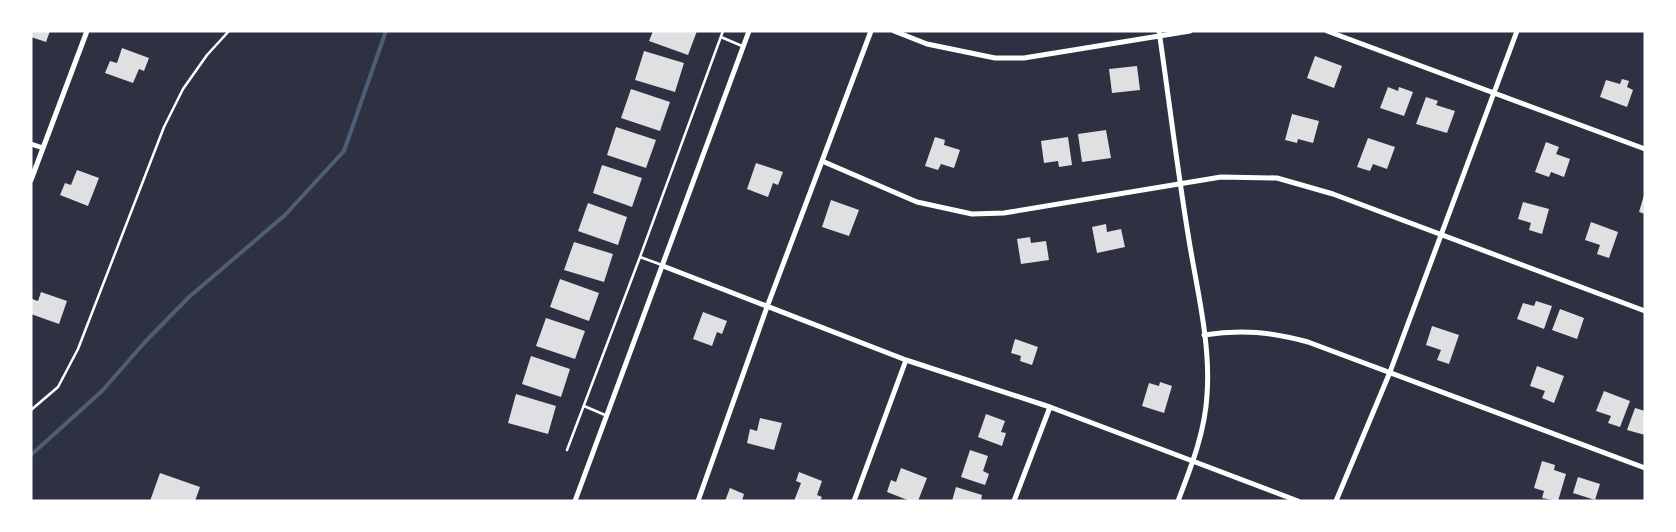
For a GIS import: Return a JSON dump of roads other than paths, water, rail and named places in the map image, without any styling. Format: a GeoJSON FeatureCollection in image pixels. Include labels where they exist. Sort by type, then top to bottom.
{"type":"FeatureCollection","features":[{"type":"Feature","properties":{"kind":"street"},"geometry":{"type":"LineString","coordinates":[[31,180],[87,31]]}},
{"type":"Feature","properties":{"kind":"street"},"geometry":{"type":"LineString","coordinates":[[575,501],[749,31]]}},
{"type":"Feature","properties":{"kind":"street"},"geometry":{"type":"LineString","coordinates":[[698,501],[767,307],[871,31]]}},
{"type":"Feature","properties":{"kind":"street"},"geometry":{"type":"LineString","coordinates":[[894,31],[927,44],[996,58],[1024,58],[1159,33],[1190,31]]}},
{"type":"Feature","properties":{"kind":"street"},"geometry":{"type":"LineString","coordinates":[[1328,31],[1645,149]]}},
{"type":"Feature","properties":{"kind":"street"},"geometry":{"type":"LineString","coordinates":[[1336,501],[1390,372],[1517,31]]}},
{"type":"Feature","properties":{"kind":"street"},"geometry":{"type":"LineString","coordinates":[[1159,33],[1204,335],[1207,397],[1200,437],[1193,462],[1178,501]]}},
{"type":"Feature","properties":{"kind":"street"},"geometry":{"type":"LineString","coordinates":[[31,144],[42,148]]}},
{"type":"Feature","properties":{"kind":"street"},"geometry":{"type":"LineString","coordinates":[[822,161],[917,202],[972,214],[1004,213],[1221,177],[1277,178],[1333,194],[1645,311]]}},
{"type":"Feature","properties":{"kind":"street"},"geometry":{"type":"LineString","coordinates":[[663,266],[906,360],[1050,407],[1298,501]]}},
{"type":"Feature","properties":{"kind":"street"},"geometry":{"type":"LineString","coordinates":[[1204,335],[1241,331],[1283,335],[1308,342],[1645,468]]}},
{"type":"Feature","properties":{"kind":"street"},"geometry":{"type":"LineString","coordinates":[[854,501],[906,360]]}},
{"type":"Feature","properties":{"kind":"street"},"geometry":{"type":"LineString","coordinates":[[1014,501],[1050,407]]}},
{"type":"Feature","properties":{"kind":"lane"},"geometry":{"type":"LineString","coordinates":[[567,450],[723,31]]}},
{"type":"Feature","properties":{"kind":"lane"},"geometry":{"type":"LineString","coordinates":[[721,37],[744,47]]}},
{"type":"Feature","properties":{"kind":"lane"},"geometry":{"type":"LineString","coordinates":[[640,257],[663,266]]}},
{"type":"Feature","properties":{"kind":"lane"},"geometry":{"type":"LineString","coordinates":[[584,406],[607,416]]}},
{"type":"Feature","properties":{"kind":"waterway"},"geometry":{"type":"LineString","coordinates":[[31,455],[102,391],[145,342],[189,297],[285,215],[344,151],[386,31]]}}]}
